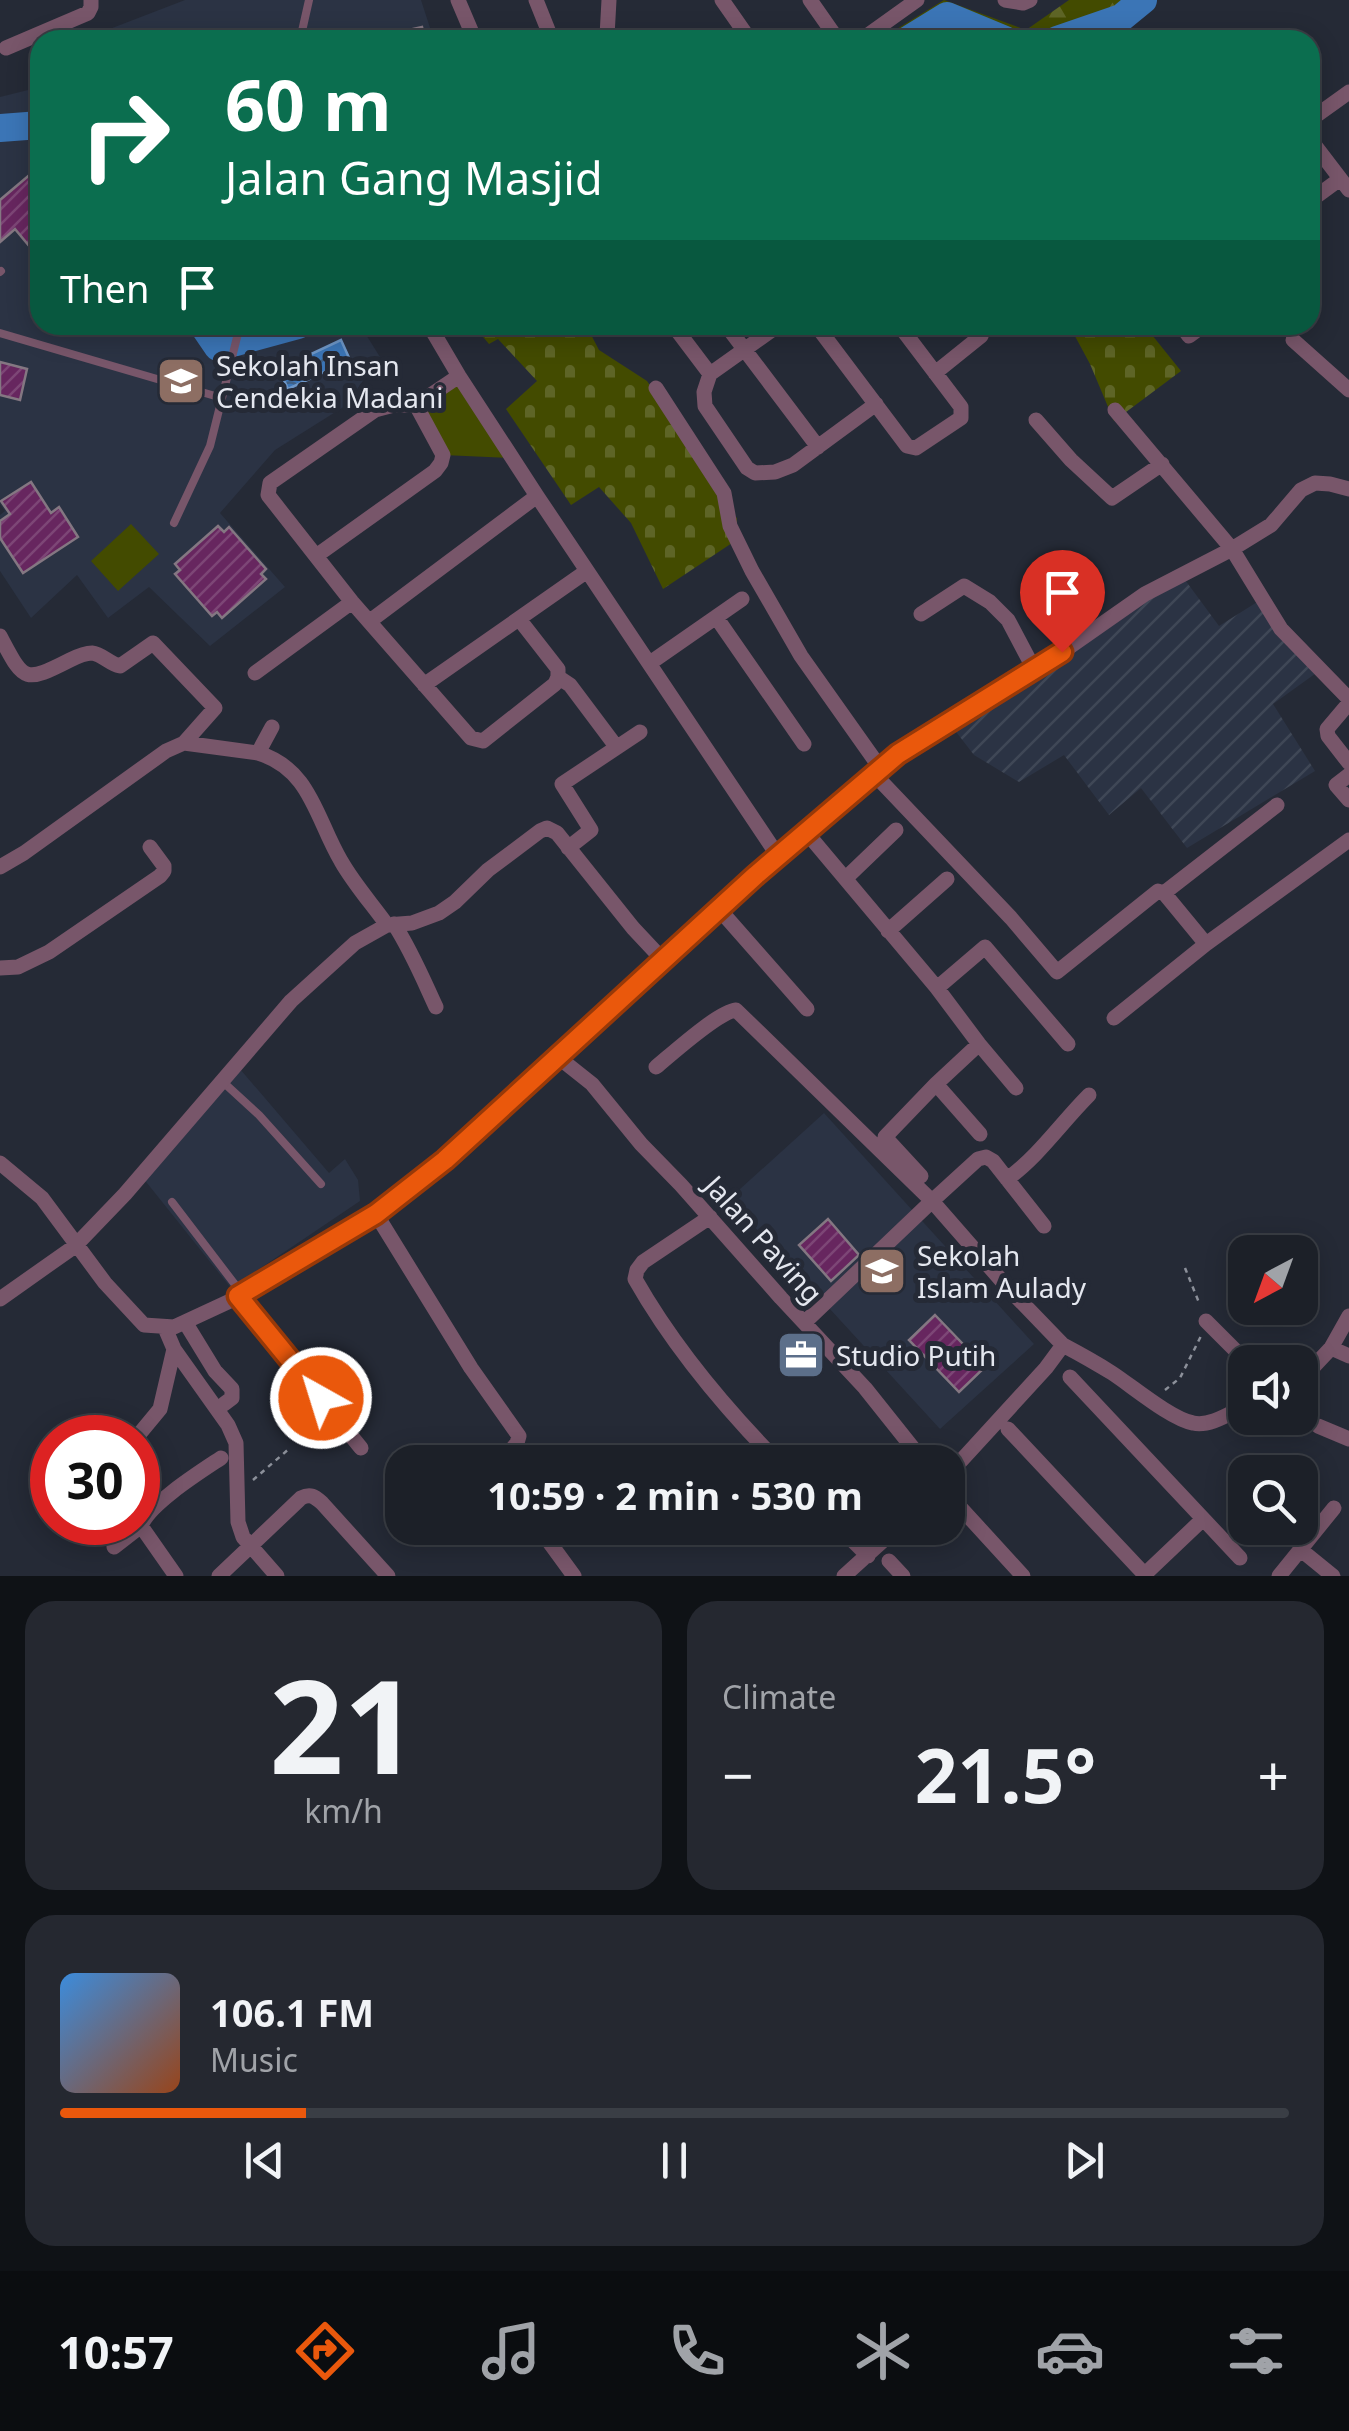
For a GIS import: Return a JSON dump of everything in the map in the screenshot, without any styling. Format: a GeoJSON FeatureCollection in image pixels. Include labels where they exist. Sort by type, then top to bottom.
{"type":"FeatureCollection","features":[{"type":"Feature","properties":{"kind":"street"},"geometry":{"type":"LineString","coordinates":[[48,30],[88,13],[90,0]]}},
{"type":"Feature","properties":{"kind":"street"},"geometry":{"type":"LineString","coordinates":[[458,0],[472,30]]}},
{"type":"Feature","properties":{"kind":"street"},"geometry":{"type":"LineString","coordinates":[[536,0],[548,30]]}},
{"type":"Feature","properties":{"kind":"street"},"geometry":{"type":"LineString","coordinates":[[604,30],[610,0]]}},
{"type":"Feature","properties":{"kind":"street"},"geometry":{"type":"LineString","coordinates":[[722,0],[743,30]]}},
{"type":"Feature","properties":{"kind":"street"},"geometry":{"type":"LineString","coordinates":[[810,0],[831,30]]}},
{"type":"Feature","properties":{"kind":"street"},"geometry":{"type":"LineString","coordinates":[[872,30],[898,5],[917,0]]}},
{"type":"Feature","properties":{"kind":"street"},"geometry":{"type":"LineString","coordinates":[[1005,0],[1023,4],[1030,0]]}},
{"type":"Feature","properties":{"kind":"street"},"geometry":{"type":"LineString","coordinates":[[6,48],[30,38]]}},
{"type":"Feature","properties":{"kind":"street"},"geometry":{"type":"LineString","coordinates":[[1320,113],[1349,92]]}},
{"type":"Feature","properties":{"kind":"street"},"geometry":{"type":"LineString","coordinates":[[1320,153],[1344,185],[1320,196]]}},
{"type":"Feature","properties":{"kind":"street"},"geometry":{"type":"LineString","coordinates":[[435,335],[537,496],[778,856]]}},
{"type":"Feature","properties":{"kind":"street"},"geometry":{"type":"LineString","coordinates":[[680,335],[710,374]]}},
{"type":"Feature","properties":{"kind":"street"},"geometry":{"type":"LineString","coordinates":[[734,335],[818,447]]}},
{"type":"Feature","properties":{"kind":"street"},"geometry":{"type":"LineString","coordinates":[[765,335],[710,374],[704,392],[706,406],[748,468],[756,473],[793,466],[876,404]]}},
{"type":"Feature","properties":{"kind":"street"},"geometry":{"type":"LineString","coordinates":[[824,335],[908,446],[916,448],[960,418],[961,407],[907,335]]}},
{"type":"Feature","properties":{"kind":"street"},"geometry":{"type":"LineString","coordinates":[[935,373],[981,335]]}},
{"type":"Feature","properties":{"kind":"street"},"geometry":{"type":"LineString","coordinates":[[1293,340],[1349,390]]}},
{"type":"Feature","properties":{"kind":"street"},"geometry":{"type":"LineString","coordinates":[[458,376],[416,405],[375,410],[270,483],[268,495],[352,602],[472,738],[483,741],[555,684],[558,677],[558,670],[519,619]]}},
{"type":"Feature","properties":{"kind":"street"},"geometry":{"type":"LineString","coordinates":[[656,388],[724,493],[730,526],[800,656],[878,771],[1056,972],[1158,891],[1164,892],[1206,944]]}},
{"type":"Feature","properties":{"kind":"street"},"geometry":{"type":"LineString","coordinates":[[316,556],[441,464],[442,455],[416,405]]}},
{"type":"Feature","properties":{"kind":"street"},"geometry":{"type":"LineString","coordinates":[[1115,410],[1232,549],[1281,629],[1349,701],[1327,729],[1349,763]]}},
{"type":"Feature","properties":{"kind":"street"},"geometry":{"type":"LineString","coordinates":[[1036,420],[1112,498],[1162,464]]}},
{"type":"Feature","properties":{"kind":"street"},"geometry":{"type":"LineString","coordinates":[[0,1162],[42,1198],[104,1283],[144,1326],[165,1328],[185,1322],[241,1296],[376,1214],[445,1160],[778,856],[930,732],[1034,671],[1145,594],[1272,525],[1301,490],[1315,484],[1349,488]]}},
{"type":"Feature","properties":{"kind":"street"},"geometry":{"type":"LineString","coordinates":[[370,621],[537,496]]}},
{"type":"Feature","properties":{"kind":"street"},"geometry":{"type":"LineString","coordinates":[[424,685],[587,571]]}},
{"type":"Feature","properties":{"kind":"street"},"geometry":{"type":"LineString","coordinates":[[921,614],[964,586],[990,602],[1008,620],[1034,671]]}},
{"type":"Feature","properties":{"kind":"street"},"geometry":{"type":"LineString","coordinates":[[650,662],[742,599]]}},
{"type":"Feature","properties":{"kind":"street"},"geometry":{"type":"LineString","coordinates":[[254,672],[352,602]]}},
{"type":"Feature","properties":{"kind":"street"},"geometry":{"type":"LineString","coordinates":[[716,616],[804,744]]}},
{"type":"Feature","properties":{"kind":"street"},"geometry":{"type":"LineString","coordinates":[[0,636],[7,668],[38,676],[91,653],[120,666],[154,643],[215,708],[184,743],[166,750],[0,868]]}},
{"type":"Feature","properties":{"kind":"street"},"geometry":{"type":"LineString","coordinates":[[558,677],[570,685],[612,741]]}},
{"type":"Feature","properties":{"kind":"street"},"geometry":{"type":"LineString","coordinates":[[258,753],[272,727]]}},
{"type":"Feature","properties":{"kind":"street"},"geometry":{"type":"LineString","coordinates":[[568,848],[591,830],[562,784],[640,732]]}},
{"type":"Feature","properties":{"kind":"street"},"geometry":{"type":"LineString","coordinates":[[184,743],[258,753],[296,774],[342,862],[408,946],[436,1007]]}},
{"type":"Feature","properties":{"kind":"street"},"geometry":{"type":"LineString","coordinates":[[1349,776],[1336,785],[1349,800]]}},
{"type":"Feature","properties":{"kind":"street"},"geometry":{"type":"LineString","coordinates":[[1164,892],[1277,805]]}},
{"type":"Feature","properties":{"kind":"street"},"geometry":{"type":"LineString","coordinates":[[0,1299],[75,1246],[125,1194],[292,1000],[355,943],[391,925],[439,913],[540,831],[552,829],[664,960]]}},
{"type":"Feature","properties":{"kind":"street"},"geometry":{"type":"LineString","coordinates":[[846,878],[896,830]]}},
{"type":"Feature","properties":{"kind":"street"},"geometry":{"type":"LineString","coordinates":[[806,832],[1016,1088]]}},
{"type":"Feature","properties":{"kind":"street"},"geometry":{"type":"LineString","coordinates":[[1114,1018],[1206,944],[1349,840]]}},
{"type":"Feature","properties":{"kind":"street"},"geometry":{"type":"LineString","coordinates":[[0,968],[18,966],[49,952],[160,876],[164,866],[150,847]]}},
{"type":"Feature","properties":{"kind":"street"},"geometry":{"type":"LineString","coordinates":[[888,931],[947,880]]}},
{"type":"Feature","properties":{"kind":"street"},"geometry":{"type":"LineString","coordinates":[[718,910],[807,1009]]}},
{"type":"Feature","properties":{"kind":"street"},"geometry":{"type":"LineString","coordinates":[[937,988],[985,946],[1068,1044]]}},
{"type":"Feature","properties":{"kind":"street"},"geometry":{"type":"LineString","coordinates":[[656,1067],[718,1018],[736,1010],[930,1192]]}},
{"type":"Feature","properties":{"kind":"street"},"geometry":{"type":"LineString","coordinates":[[979,1044],[885,1138],[1008,1288],[1064,1345],[1195,1424],[1228,1414]]}},
{"type":"Feature","properties":{"kind":"street","name":"Jalan Paving"},"geometry":{"type":"LineString","coordinates":[[558,1057],[592,1084],[641,1144],[865,1388],[910,1445]]}},
{"type":"Feature","properties":{"kind":"street"},"geometry":{"type":"LineString","coordinates":[[936,1084],[980,1134]]}},
{"type":"Feature","properties":{"kind":"street"},"geometry":{"type":"LineString","coordinates":[[1007,1179],[1035,1157],[1089,1095]]}},
{"type":"Feature","properties":{"kind":"street"},"geometry":{"type":"LineString","coordinates":[[805,1322],[930,1192],[982,1156],[993,1161],[1044,1226]]}},
{"type":"Feature","properties":{"kind":"street"},"geometry":{"type":"LineString","coordinates":[[376,1214],[518,1436],[515,1445]]}},
{"type":"Feature","properties":{"kind":"street"},"geometry":{"type":"LineString","coordinates":[[710,1217],[643,1262],[634,1279],[706,1382],[763,1445]]}},
{"type":"Feature","properties":{"kind":"street"},"geometry":{"type":"LineString","coordinates":[[241,1296],[362,1448]]}},
{"type":"Feature","properties":{"kind":"street"},"geometry":{"type":"LineString","coordinates":[[1318,1361],[1349,1316]]}},
{"type":"Feature","properties":{"kind":"street"},"geometry":{"type":"LineString","coordinates":[[1206,1321],[1230,1345]]}},
{"type":"Feature","properties":{"kind":"street"},"geometry":{"type":"LineString","coordinates":[[185,1322],[215,1371],[232,1390],[232,1398],[224,1404]]}},
{"type":"Feature","properties":{"kind":"street"},"geometry":{"type":"LineString","coordinates":[[165,1328],[174,1349],[228,1425],[236,1443],[238,1522],[243,1536],[277,1576]]}},
{"type":"Feature","properties":{"kind":"street"},"geometry":{"type":"LineString","coordinates":[[965,1456],[1064,1345]]}},
{"type":"Feature","properties":{"kind":"street"},"geometry":{"type":"LineString","coordinates":[[1330,1348],[1349,1356]]}},
{"type":"Feature","properties":{"kind":"street"},"geometry":{"type":"LineString","coordinates":[[155,1415],[160,1409],[174,1349]]}},
{"type":"Feature","properties":{"kind":"street"},"geometry":{"type":"LineString","coordinates":[[1070,1377],[1240,1558]]}},
{"type":"Feature","properties":{"kind":"street"},"geometry":{"type":"LineString","coordinates":[[1318,1425],[1349,1439]]}},
{"type":"Feature","properties":{"kind":"street"},"geometry":{"type":"LineString","coordinates":[[1008,1429],[1144,1576],[1203,1519]]}},
{"type":"Feature","properties":{"kind":"street"},"geometry":{"type":"LineString","coordinates":[[160,1504],[220,1458]]}},
{"type":"Feature","properties":{"kind":"street"},"geometry":{"type":"LineString","coordinates":[[220,1576],[307,1495],[313,1496],[388,1576]]}},
{"type":"Feature","properties":{"kind":"street"},"geometry":{"type":"LineString","coordinates":[[1280,1576],[1334,1508]]}},
{"type":"Feature","properties":{"kind":"street"},"geometry":{"type":"LineString","coordinates":[[965,1513],[1023,1576]]}},
{"type":"Feature","properties":{"kind":"street"},"geometry":{"type":"LineString","coordinates":[[154,1545],[176,1576]]}},
{"type":"Feature","properties":{"kind":"street"},"geometry":{"type":"LineString","coordinates":[[551,1545],[574,1576]]}},
{"type":"Feature","properties":{"kind":"street"},"geometry":{"type":"LineString","coordinates":[[857,1545],[868,1556]]}},
{"type":"Feature","properties":{"kind":"street"},"geometry":{"type":"LineString","coordinates":[[844,1576],[879,1545]]}},
{"type":"Feature","properties":{"kind":"street"},"geometry":{"type":"LineString","coordinates":[[1300,1550],[1334,1576]]}},
{"type":"Feature","properties":{"kind":"street"},"geometry":{"type":"LineString","coordinates":[[890,1561],[904,1576]]}},
{"type":"Feature","properties":{"kind":"lane"},"geometry":{"type":"LineString","coordinates":[[302,30],[309,0]]}},
{"type":"Feature","properties":{"kind":"lane"},"geometry":{"type":"LineString","coordinates":[[0,333],[222,398]]}},
{"type":"Feature","properties":{"kind":"lane"},"geometry":{"type":"LineString","coordinates":[[174,523],[210,446],[237,335]]}},
{"type":"Feature","properties":{"kind":"lane"},"geometry":{"type":"LineString","coordinates":[[223,1082],[322,1184]]}},
{"type":"Feature","properties":{"kind":"lane"},"geometry":{"type":"LineString","coordinates":[[172,1202],[241,1296]]}},
{"type":"Feature","properties":{"kind":"path"},"geometry":{"type":"LineString","coordinates":[[1152,1401],[1180,1378],[1206,1321],[1184,1268]]}},
{"type":"Feature","properties":{"kind":"path"},"geometry":{"type":"LineString","coordinates":[[236,1495],[290,1448]]}},
{"type":"Feature","properties":{"kind":"shaded area"},"geometry":{"type":"Polygon","coordinates":[[[185,0],[421,0],[431,30],[107,30],[185,0]]]}},
{"type":"Feature","properties":{"kind":"shaded area","name":"Sekolah Insan Cendekia Madani"},"geometry":{"type":"Polygon","coordinates":[[[30,90],[30,335],[366,335],[380,357],[345,406],[275,450],[220,513],[285,587],[210,646],[149,587],[108,618],[77,575],[31,618],[0,571],[0,515],[5,511],[0,504],[0,97],[30,90]]]}},
{"type":"Feature","properties":{"kind":"shaded area"},"geometry":{"type":"Polygon","coordinates":[[[1177,569],[1219,626],[1262,599],[1319,671],[1273,704],[1315,771],[1187,848],[1141,788],[1109,815],[1064,755],[1019,782],[974,755],[950,724],[1177,569]]]}},
{"type":"Feature","properties":{"kind":"shaded area"},"geometry":{"type":"Polygon","coordinates":[[[234,1062],[329,1173],[345,1159],[358,1180],[360,1201],[231,1288],[143,1178],[234,1062]]]}},
{"type":"Feature","properties":{"kind":"shaded area","name":"Sekolah Islam Aulady"},"geometry":{"type":"Polygon","coordinates":[[[824,1113],[1034,1344],[940,1429],[729,1199],[824,1113]]]}},
{"type":"Feature","properties":{"kind":"green space"},"geometry":{"type":"Polygon","coordinates":[[[944,0],[1026,30],[895,30],[944,0]]]}},
{"type":"Feature","properties":{"kind":"green space"},"geometry":{"type":"Polygon","coordinates":[[[1069,0],[1157,0],[1114,30],[1026,30],[1069,0]]]}},
{"type":"Feature","properties":{"kind":"green space"},"geometry":{"type":"Polygon","coordinates":[[[481,335],[591,335],[599,350],[647,381],[726,497],[728,511],[737,518],[735,541],[663,589],[631,523],[599,487],[571,505],[506,409],[537,381],[498,339],[489,344],[481,335]]]}},
{"type":"Feature","properties":{"kind":"green space"},"geometry":{"type":"Polygon","coordinates":[[[1074,335],[1152,335],[1181,371],[1114,421],[1074,335]]]}},
{"type":"Feature","properties":{"kind":"green space"},"geometry":{"type":"Polygon","coordinates":[[[459,376],[512,458],[443,455],[416,405],[459,376]]]}},
{"type":"Feature","properties":{"kind":"green space"},"geometry":{"type":"Polygon","coordinates":[[[131,524],[159,554],[118,591],[91,561],[131,524]]]}},
{"type":"Feature","properties":{"kind":"water"},"geometry":{"type":"Polygon","coordinates":[[[341,340],[350,360],[288,389],[279,369],[341,340]]]}},
{"type":"Feature","properties":{"kind":"building"},"geometry":{"type":"Polygon","coordinates":[[[30,175],[30,247],[15,229],[0,242],[0,200],[30,175]]]}},
{"type":"Feature","properties":{"kind":"building"},"geometry":{"type":"Polygon","coordinates":[[[0,362],[27,369],[20,400],[0,395],[0,362]]]}},
{"type":"Feature","properties":{"kind":"building"},"geometry":{"type":"Polygon","coordinates":[[[31,482],[51,513],[59,507],[78,537],[23,573],[0,538],[0,521],[10,514],[1,501],[31,482]]]}},
{"type":"Feature","properties":{"kind":"building"},"geometry":{"type":"Polygon","coordinates":[[[218,526],[224,532],[229,527],[266,569],[261,574],[266,579],[222,618],[217,612],[212,616],[175,574],[180,570],[175,564],[218,526]]]}},
{"type":"Feature","properties":{"kind":"building"},"geometry":{"type":"Polygon","coordinates":[[[828,1219],[859,1255],[831,1281],[799,1245],[828,1219]]]}},
{"type":"Feature","properties":{"kind":"building","name":"Sekolah Islam Aulady"},"geometry":{"type":"Polygon","coordinates":[[[935,1315],[985,1367],[959,1392],[909,1340],[935,1315]]]}},
{"type":"Feature","properties":{"kind":"waterway"},"geometry":{"type":"LineString","coordinates":[[1086,30],[1121,18],[1143,0]]}},
{"type":"Feature","properties":{"kind":"waterway"},"geometry":{"type":"LineString","coordinates":[[924,30],[947,16],[981,30]]}},
{"type":"Feature","properties":{"kind":"waterway"},"geometry":{"type":"LineString","coordinates":[[0,128],[30,126]]}},
{"type":"Feature","properties":{"kind":"waterway"},"geometry":{"type":"LineString","coordinates":[[210,335],[218,347],[262,335]]}},
{"type":"Feature","properties":{"kind":"place","name":"Sekolah Insan Cendekia Madani"},"geometry":{"type":"Point","coordinates":[181,381]}},
{"type":"Feature","properties":{"kind":"place","name":"Sekolah Islam Aulady"},"geometry":{"type":"Point","coordinates":[882,1271]}},
{"type":"Feature","properties":{"kind":"place","name":"Studio Putih"},"geometry":{"type":"Point","coordinates":[801,1355]}},
{"type":"Feature","properties":{"kind":"route"},"geometry":{"type":"LineString","coordinates":[[321,1398],[238,1296],[376,1214],[445,1160],[756,875],[898,754],[1062,652]]}}]}
